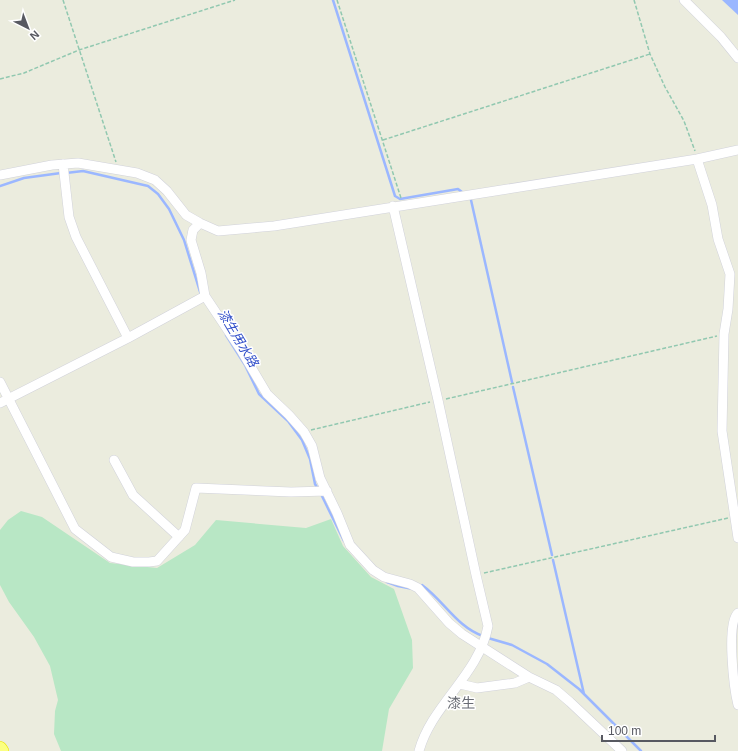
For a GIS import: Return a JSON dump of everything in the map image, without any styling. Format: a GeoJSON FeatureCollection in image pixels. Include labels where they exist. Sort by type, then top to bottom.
{"type":"FeatureCollection","features":[{"type":"Feature","properties":{"kind":"street"},"geometry":{"type":"LineString","coordinates":[[684,0],[721,37],[738,58]]}},
{"type":"Feature","properties":{"kind":"street"},"geometry":{"type":"LineString","coordinates":[[0,175],[63,164],[78,163],[137,173],[155,180],[167,191],[186,215],[218,231],[274,226],[697,159],[738,150]]}},
{"type":"Feature","properties":{"kind":"street"},"geometry":{"type":"LineString","coordinates":[[697,159],[712,205],[718,239],[730,274],[728,309],[724,334],[722,431],[737,516],[738,538]]}},
{"type":"Feature","properties":{"kind":"street"},"geometry":{"type":"LineString","coordinates":[[63,164],[69,217],[76,237],[128,338]]}},
{"type":"Feature","properties":{"kind":"street"},"geometry":{"type":"LineString","coordinates":[[394,206],[488,626],[476,658],[460,684],[442,706],[422,739],[419,751]]}},
{"type":"Feature","properties":{"kind":"street"},"geometry":{"type":"LineString","coordinates":[[200,223],[193,230],[191,240],[201,273],[205,296],[241,350],[267,394],[304,432],[312,446],[320,478],[338,513],[350,545],[361,559],[384,578],[410,584],[418,588],[449,623],[462,634],[529,677],[556,690],[622,751]]}},
{"type":"Feature","properties":{"kind":"street"},"geometry":{"type":"LineString","coordinates":[[0,403],[128,338],[205,296]]}},
{"type":"Feature","properties":{"kind":"street"},"geometry":{"type":"LineString","coordinates":[[0,382],[75,529],[111,557],[133,562],[157,561],[185,530],[196,488],[291,492],[327,491]]}},
{"type":"Feature","properties":{"kind":"street"},"geometry":{"type":"LineString","coordinates":[[114,460],[133,495],[179,537]]}},
{"type":"Feature","properties":{"kind":"street"},"geometry":{"type":"LineString","coordinates":[[738,613],[733,624],[733,671],[738,705]]}},
{"type":"Feature","properties":{"kind":"street"},"geometry":{"type":"LineString","coordinates":[[460,684],[477,688],[515,683],[529,677]]}},
{"type":"Feature","properties":{"kind":"path"},"geometry":{"type":"LineString","coordinates":[[63,0],[118,170]]}},
{"type":"Feature","properties":{"kind":"path"},"geometry":{"type":"LineString","coordinates":[[0,79],[24,73],[79,50],[235,0]]}},
{"type":"Feature","properties":{"kind":"path"},"geometry":{"type":"LineString","coordinates":[[337,0],[401,196]]}},
{"type":"Feature","properties":{"kind":"path"},"geometry":{"type":"LineString","coordinates":[[634,0],[650,54],[665,87],[684,121],[697,159]]}},
{"type":"Feature","properties":{"kind":"path"},"geometry":{"type":"LineString","coordinates":[[382,140],[650,54]]}},
{"type":"Feature","properties":{"kind":"path"},"geometry":{"type":"LineString","coordinates":[[304,432],[724,334]]}},
{"type":"Feature","properties":{"kind":"path"},"geometry":{"type":"LineString","coordinates":[[476,575],[737,516]]}},
{"type":"Feature","properties":{"kind":"green space"},"geometry":{"type":"Polygon","coordinates":[[[21,511],[42,517],[110,563],[157,568],[195,545],[216,520],[306,528],[331,519],[343,546],[371,577],[394,589],[412,640],[413,668],[389,709],[382,751],[61,751],[54,734],[55,711],[58,700],[50,666],[34,637],[9,602],[0,585],[0,530],[8,520],[21,511]]]}},
{"type":"Feature","properties":{"kind":"water"},"geometry":{"type":"Polygon","coordinates":[[[722,0],[738,0],[738,15],[722,0]]]}},
{"type":"Feature","properties":{"kind":"waterway"},"geometry":{"type":"LineString","coordinates":[[333,0],[395,196],[400,199],[458,189],[462,192]]}},
{"type":"Feature","properties":{"kind":"waterway","name":"漆生用水路"},"geometry":{"type":"LineString","coordinates":[[66,173],[83,171],[148,186],[158,194],[169,209],[184,240],[201,295]]}},
{"type":"Feature","properties":{"kind":"waterway","name":"漆生用水路"},"geometry":{"type":"LineString","coordinates":[[0,186],[24,178],[61,173]]}},
{"type":"Feature","properties":{"kind":"waterway"},"geometry":{"type":"LineString","coordinates":[[471,200],[512,382]]}},
{"type":"Feature","properties":{"kind":"waterway","name":"漆生用水路"},"geometry":{"type":"LineString","coordinates":[[226,335],[245,365],[259,394],[288,421],[302,440],[310,459],[315,484],[318,489]]}},
{"type":"Feature","properties":{"kind":"waterway"},"geometry":{"type":"LineString","coordinates":[[513,387],[552,555]]}},
{"type":"Feature","properties":{"kind":"waterway","name":"漆生用水路"},"geometry":{"type":"LineString","coordinates":[[321,494],[344,541]]}},
{"type":"Feature","properties":{"kind":"waterway"},"geometry":{"type":"LineString","coordinates":[[553,560],[584,694]]}},
{"type":"Feature","properties":{"kind":"waterway","name":"漆生用水路"},"geometry":{"type":"LineString","coordinates":[[387,582],[413,589]]}},
{"type":"Feature","properties":{"kind":"waterway"},"geometry":{"type":"LineString","coordinates":[[420,586],[422,585],[430,591],[458,620],[474,632],[483,636]]}},
{"type":"Feature","properties":{"kind":"waterway"},"geometry":{"type":"LineString","coordinates":[[488,638],[512,645],[547,664],[579,689],[641,751]]}},
{"type":"Feature","properties":{"kind":"district","name":"漆生"},"geometry":{"type":"Point","coordinates":[461,703]}}]}
